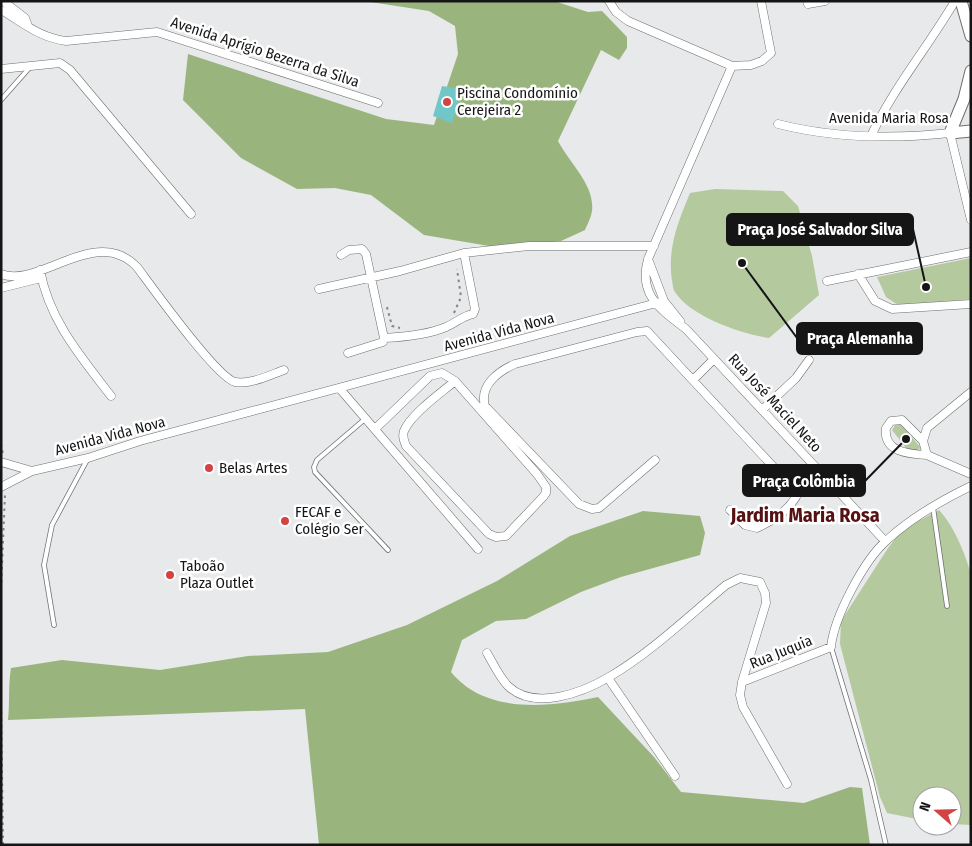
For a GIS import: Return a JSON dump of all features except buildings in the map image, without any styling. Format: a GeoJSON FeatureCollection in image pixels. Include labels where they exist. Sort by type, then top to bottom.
{"type":"FeatureCollection","features":[{"type":"Feature","properties":{"kind":"street","name":"Avenida Aprígio Bezerra da Silva"},"geometry":{"type":"LineString","coordinates":[[3,1],[25,18],[28,26]]}},
{"type":"Feature","properties":{"kind":"street"},"geometry":{"type":"LineString","coordinates":[[609,1],[616,12],[628,21],[732,66],[751,65],[762,61],[771,53],[761,4]]}},
{"type":"Feature","properties":{"kind":"street"},"geometry":{"type":"LineString","coordinates":[[808,4],[825,1]]}},
{"type":"Feature","properties":{"kind":"street"},"geometry":{"type":"LineString","coordinates":[[872,136],[892,95],[936,33],[955,1]]}},
{"type":"Feature","properties":{"kind":"street"},"geometry":{"type":"LineString","coordinates":[[961,1],[971,36]]}},
{"type":"Feature","properties":{"kind":"street","name":"Avenida Aprígio Bezerra da Silva"},"geometry":{"type":"LineString","coordinates":[[1,10],[22,25],[28,26],[47,36],[66,41],[157,32],[378,103]]}},
{"type":"Feature","properties":{"kind":"street"},"geometry":{"type":"LineString","coordinates":[[1,69],[60,63],[70,70],[191,214]]}},
{"type":"Feature","properties":{"kind":"street","name":"Rua José Maciel Neto"},"geometry":{"type":"LineString","coordinates":[[686,329],[655,304],[645,282],[648,259],[732,66]]}},
{"type":"Feature","properties":{"kind":"street"},"geometry":{"type":"LineString","coordinates":[[971,71],[964,99],[950,133],[971,220]]}},
{"type":"Feature","properties":{"kind":"street","name":"Avenida Maria Rosa"},"geometry":{"type":"LineString","coordinates":[[778,124],[824,133],[872,136],[971,131]]}},
{"type":"Feature","properties":{"kind":"street"},"geometry":{"type":"LineString","coordinates":[[319,289],[464,253],[529,246],[654,246]]}},
{"type":"Feature","properties":{"kind":"street"},"geometry":{"type":"LineString","coordinates":[[341,255],[350,250],[362,249],[366,254],[384,338],[383,342],[377,345],[348,353]]}},
{"type":"Feature","properties":{"kind":"street"},"geometry":{"type":"LineString","coordinates":[[1,288],[85,255],[109,252],[126,256],[137,267],[210,360],[229,379],[243,382],[284,370]]}},
{"type":"Feature","properties":{"kind":"street"},"geometry":{"type":"LineString","coordinates":[[827,281],[971,252]]}},
{"type":"Feature","properties":{"kind":"street"},"geometry":{"type":"LineString","coordinates":[[384,338],[428,333],[444,328],[459,318],[473,314],[475,309],[464,253]]}},
{"type":"Feature","properties":{"kind":"street","name":"Rua José Maciel Neto"},"geometry":{"type":"LineString","coordinates":[[648,259],[664,301],[686,329],[885,540]]}},
{"type":"Feature","properties":{"kind":"street"},"geometry":{"type":"LineString","coordinates":[[1,274],[12,277],[40,274]]}},
{"type":"Feature","properties":{"kind":"street"},"geometry":{"type":"LineString","coordinates":[[40,274],[46,298],[61,328],[111,396]]}},
{"type":"Feature","properties":{"kind":"street"},"geometry":{"type":"LineString","coordinates":[[858,274],[875,301],[892,309],[971,304]]}},
{"type":"Feature","properties":{"kind":"street","name":"Avenida Vida Nova"},"geometry":{"type":"LineString","coordinates":[[4,486],[32,471],[88,458],[140,441],[664,301]]}},
{"type":"Feature","properties":{"kind":"street"},"geometry":{"type":"LineString","coordinates":[[655,460],[599,508],[585,507],[579,504],[485,406],[483,399],[486,388],[500,370],[515,364],[642,331],[652,335],[794,489],[796,497],[791,505],[781,515],[757,528],[745,525],[730,510]]}},
{"type":"Feature","properties":{"kind":"street"},"geometry":{"type":"LineString","coordinates":[[693,380],[714,358]]}},
{"type":"Feature","properties":{"kind":"street"},"geometry":{"type":"LineString","coordinates":[[762,410],[796,378],[809,360]]}},
{"type":"Feature","properties":{"kind":"street"},"geometry":{"type":"LineString","coordinates":[[375,430],[430,376],[442,373],[455,381],[537,474],[546,487],[546,493],[543,497],[506,536],[496,537],[490,534],[406,446],[403,440],[403,432],[410,421],[455,381]]}},
{"type":"Feature","properties":{"kind":"street"},"geometry":{"type":"LineString","coordinates":[[340,389],[478,549]]}},
{"type":"Feature","properties":{"kind":"street"},"geometry":{"type":"LineString","coordinates":[[923,441],[928,428],[971,392]]}},
{"type":"Feature","properties":{"kind":"street"},"geometry":{"type":"LineString","coordinates":[[926,455],[923,441],[902,420],[891,420],[886,428],[888,441],[898,451],[926,455],[971,474]]}},
{"type":"Feature","properties":{"kind":"street","name":"Avenida Vida Nova"},"geometry":{"type":"LineString","coordinates":[[1,462],[32,471]]}},
{"type":"Feature","properties":{"kind":"street"},"geometry":{"type":"LineString","coordinates":[[831,647],[838,614],[861,574],[885,540],[933,507],[971,486]]}},
{"type":"Feature","properties":{"kind":"street"},"geometry":{"type":"LineString","coordinates":[[487,653],[508,686],[528,696],[550,699],[608,678],[726,585],[740,578],[760,582],[765,593],[766,603],[742,682],[740,695],[743,707],[787,784]]}},
{"type":"Feature","properties":{"kind":"street","name":"Rua Juquia"},"geometry":{"type":"LineString","coordinates":[[742,682],[831,647]]}},
{"type":"Feature","properties":{"kind":"street"},"geometry":{"type":"LineString","coordinates":[[608,678],[675,776]]}},
{"type":"Feature","properties":{"kind":"lane"},"geometry":{"type":"LineString","coordinates":[[1,100],[31,66]]}},
{"type":"Feature","properties":{"kind":"lane"},"geometry":{"type":"LineString","coordinates":[[365,419],[317,460],[314,467],[315,472],[388,550]]}},
{"type":"Feature","properties":{"kind":"lane"},"geometry":{"type":"LineString","coordinates":[[54,625],[44,565],[52,524],[88,458]]}},
{"type":"Feature","properties":{"kind":"lane"},"geometry":{"type":"LineString","coordinates":[[933,507],[947,606]]}},
{"type":"Feature","properties":{"kind":"lane"},"geometry":{"type":"LineString","coordinates":[[831,647],[880,816],[886,845]]}},
{"type":"Feature","properties":{"kind":"path"},"geometry":{"type":"LineString","coordinates":[[454,313],[460,297],[457,268],[464,253]]}},
{"type":"Feature","properties":{"kind":"path"},"geometry":{"type":"LineString","coordinates":[[386,303],[392,326],[407,329]]}},
{"type":"Feature","properties":{"kind":"path"},"geometry":{"type":"LineString","coordinates":[[1,589],[4,486]]}},
{"type":"Feature","properties":{"kind":"path"},"geometry":{"type":"LineString","coordinates":[[1,699],[2,845]]}},
{"type":"Feature","properties":{"kind":"green space"},"geometry":{"type":"Polygon","coordinates":[[[364,1],[554,1],[588,12],[602,11],[627,37],[627,48],[619,60],[601,50],[558,141],[590,192],[592,211],[585,230],[561,241],[501,248],[424,235],[371,195],[335,188],[297,189],[241,158],[183,100],[188,54],[386,119],[434,125],[458,54],[455,26],[429,11],[364,1]]]}},
{"type":"Feature","properties":{"kind":"green space"},"geometry":{"type":"Polygon","coordinates":[[[715,189],[783,191],[798,206],[812,256],[819,295],[769,338],[745,333],[718,323],[693,309],[674,290],[671,269],[672,247],[690,193],[715,189]]]}},
{"type":"Feature","properties":{"kind":"green space"},"geometry":{"type":"Polygon","coordinates":[[[971,258],[971,299],[901,307],[886,297],[877,277],[971,258]]]}},
{"type":"Feature","properties":{"kind":"green space"},"geometry":{"type":"Polygon","coordinates":[[[898,421],[921,448],[910,453],[892,430],[898,421]]]}},
{"type":"Feature","properties":{"kind":"green space"},"geometry":{"type":"Polygon","coordinates":[[[939,510],[958,540],[971,574],[971,825],[962,825],[962,786],[912,786],[912,818],[887,813],[880,797],[840,644],[841,621],[888,548],[902,530],[939,510]]]}},
{"type":"Feature","properties":{"kind":"green space"},"geometry":{"type":"Polygon","coordinates":[[[643,511],[700,516],[705,533],[700,555],[621,577],[581,592],[526,619],[496,621],[462,640],[451,672],[465,686],[482,695],[500,701],[540,705],[598,697],[654,757],[681,792],[804,803],[850,787],[862,788],[870,845],[319,845],[305,709],[8,720],[11,668],[62,660],[160,670],[248,656],[328,652],[407,625],[497,581],[570,536],[643,511]]]}},
{"type":"Feature","properties":{"kind":"water","name":"Piscina Condomínio Cerejeira 2"},"geometry":{"type":"Polygon","coordinates":[[[442,86],[462,89],[452,123],[433,116],[442,86]]]}},
{"type":"Feature","properties":{"kind":"place","name":"Piscina Condomínio Cerejeira 2"},"geometry":{"type":"Point","coordinates":[447,102]}},
{"type":"Feature","properties":{"kind":"place","name":"Praça Alemanha"},"geometry":{"type":"Point","coordinates":[742,263]}},
{"type":"Feature","properties":{"kind":"place","name":"Praça José Salvador Silva"},"geometry":{"type":"Point","coordinates":[926,287]}},
{"type":"Feature","properties":{"kind":"place","name":"Praça Colômbia"},"geometry":{"type":"Point","coordinates":[906,439]}},
{"type":"Feature","properties":{"kind":"place","name":"Belas Artes"},"geometry":{"type":"Point","coordinates":[209,468]}},
{"type":"Feature","properties":{"kind":"place","name":"FECAF e Colégio Ser"},"geometry":{"type":"Point","coordinates":[285,521]}},
{"type":"Feature","properties":{"kind":"place","name":"Taboão Plaza Outlet"},"geometry":{"type":"Point","coordinates":[170,575]}},
{"type":"Feature","properties":{"kind":"district","name":"Jardim Maria Rosa"},"geometry":{"type":"Point","coordinates":[805,515]}}]}
